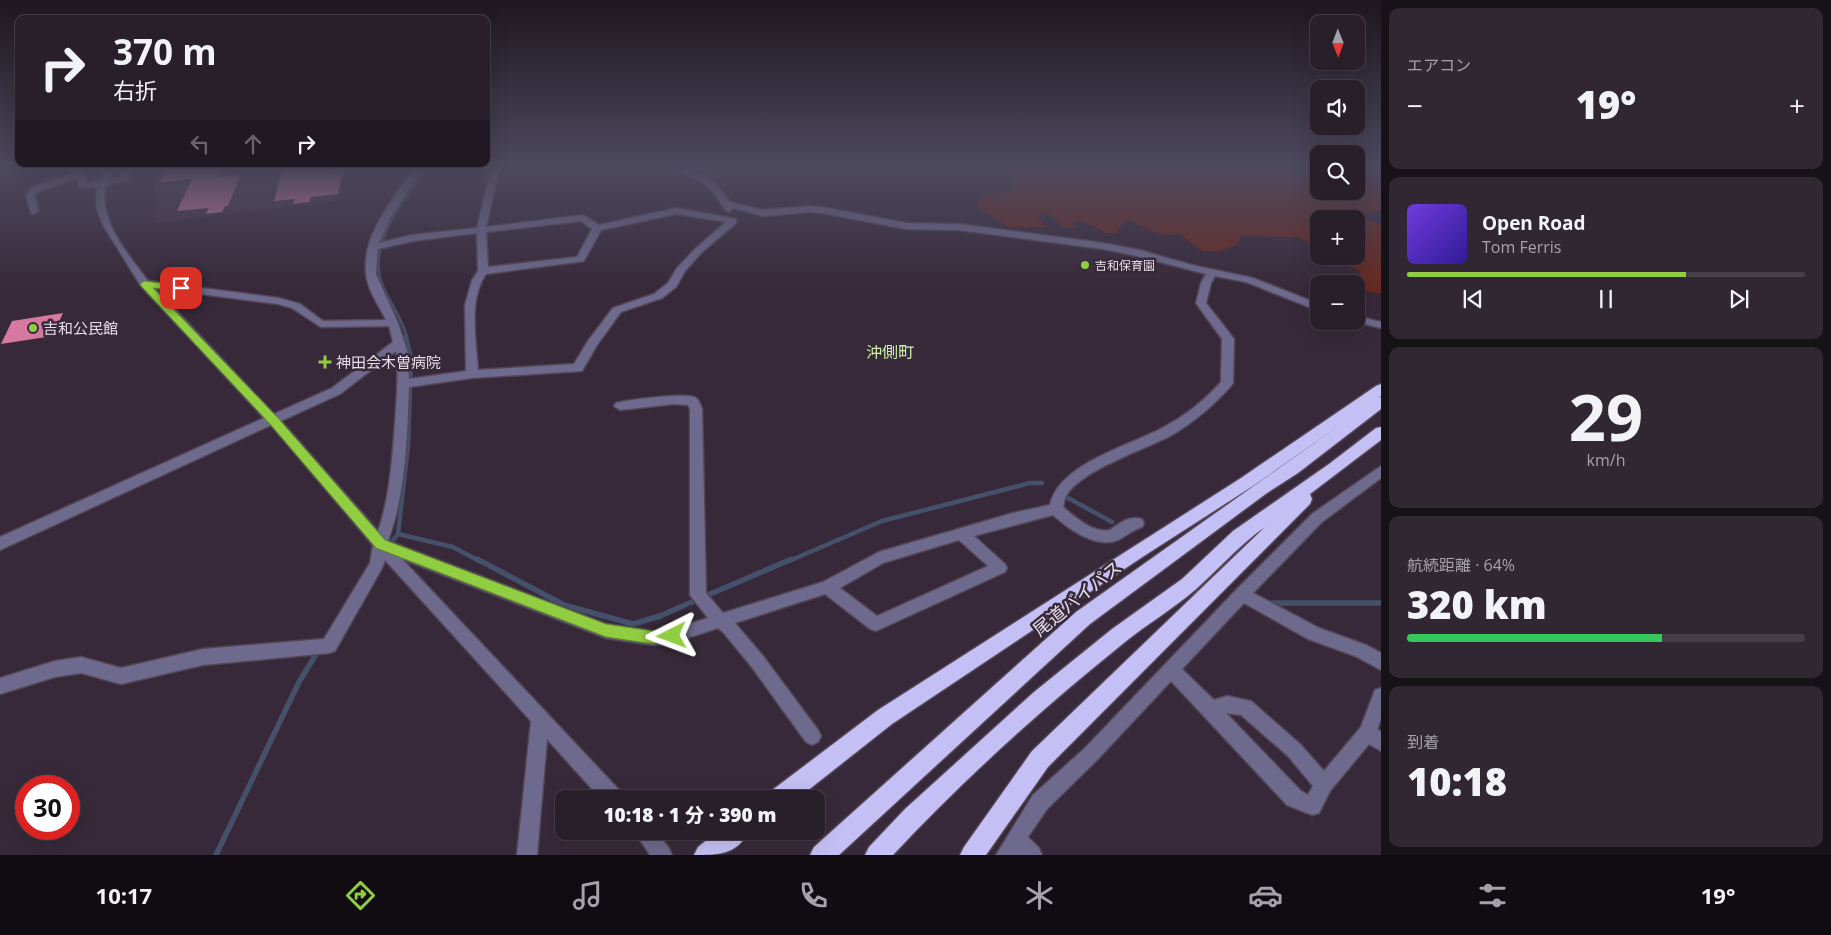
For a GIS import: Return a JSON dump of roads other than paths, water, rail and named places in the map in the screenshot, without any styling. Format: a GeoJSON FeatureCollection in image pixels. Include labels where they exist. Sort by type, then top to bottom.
{"type":"FeatureCollection","features":[{"type":"Feature","properties":{"kind":"highway"},"geometry":{"type":"LineString","coordinates":[[791,790],[885,717],[1247,482],[1381,389]]}},
{"type":"Feature","properties":{"kind":"highway","name":"尾道バイパス"},"geometry":{"type":"LineString","coordinates":[[822,855],[1083,618],[1261,489],[1292,469],[1381,402]]}},
{"type":"Feature","properties":{"kind":"highway"},"geometry":{"type":"LineString","coordinates":[[877,855],[913,817],[1042,700],[1120,635],[1188,585],[1239,536],[1335,468],[1381,432]]}},
{"type":"Feature","properties":{"kind":"highway"},"geometry":{"type":"LineString","coordinates":[[972,855],[1040,759],[1335,468]]}},
{"type":"Feature","properties":{"kind":"highway"},"geometry":{"type":"LineString","coordinates":[[706,855],[725,840]]}},
{"type":"Feature","properties":{"kind":"street"},"geometry":{"type":"LineString","coordinates":[[101,209],[114,235],[144,284],[274,421],[380,544],[404,560],[606,631],[653,638],[672,636],[826,587],[846,578],[879,558],[1056,509]]}},
{"type":"Feature","properties":{"kind":"street"},"geometry":{"type":"LineString","coordinates":[[0,686],[55,669],[81,664],[121,676],[202,657],[329,646],[377,564],[380,544],[390,517],[396,488],[403,384],[402,353],[393,323],[371,274],[373,247],[385,218],[391,209]]}},
{"type":"Feature","properties":{"kind":"street"},"geometry":{"type":"LineString","coordinates":[[483,271],[481,230],[486,209]]}},
{"type":"Feature","properties":{"kind":"street"},"geometry":{"type":"LineString","coordinates":[[728,209],[733,221]]}},
{"type":"Feature","properties":{"kind":"street"},"geometry":{"type":"LineString","coordinates":[[746,209],[763,213],[810,209],[822,210],[906,226],[959,228],[1102,246],[1152,256],[1190,268],[1249,280],[1310,304]]}},
{"type":"Feature","properties":{"kind":"street"},"geometry":{"type":"LineString","coordinates":[[373,247],[390,245],[412,238],[583,218],[597,228],[676,211],[733,221]]}},
{"type":"Feature","properties":{"kind":"street"},"geometry":{"type":"LineString","coordinates":[[403,384],[472,374],[578,368],[592,344],[617,310],[658,296],[672,284],[681,270],[698,251],[733,221]]}},
{"type":"Feature","properties":{"kind":"street"},"geometry":{"type":"LineString","coordinates":[[472,374],[471,298],[477,277],[483,271],[581,259],[597,228]]}},
{"type":"Feature","properties":{"kind":"street"},"geometry":{"type":"LineString","coordinates":[[1056,509],[1059,495],[1068,484],[1083,472],[1168,431],[1189,418],[1227,383],[1228,339],[1201,303],[1206,283],[1213,272]]}},
{"type":"Feature","properties":{"kind":"street"},"geometry":{"type":"LineString","coordinates":[[144,284],[280,301],[296,306],[321,324],[393,323]]}},
{"type":"Feature","properties":{"kind":"street"},"geometry":{"type":"LineString","coordinates":[[1365,321],[1381,325]]}},
{"type":"Feature","properties":{"kind":"street"},"geometry":{"type":"LineString","coordinates":[[0,544],[158,470],[274,421],[336,391],[398,344]]}},
{"type":"Feature","properties":{"kind":"street"},"geometry":{"type":"LineString","coordinates":[[620,406],[674,400],[692,401],[696,409],[698,595],[720,621],[729,627],[757,661],[812,736]]}},
{"type":"Feature","properties":{"kind":"street"},"geometry":{"type":"LineString","coordinates":[[1032,855],[1011,847],[1040,802],[1092,753],[1242,594],[1317,518],[1381,471]]}},
{"type":"Feature","properties":{"kind":"street"},"geometry":{"type":"LineString","coordinates":[[1056,509],[1066,518],[1097,536],[1112,536],[1130,523],[1137,523]]}},
{"type":"Feature","properties":{"kind":"street"},"geometry":{"type":"LineString","coordinates":[[826,587],[876,624],[1000,568],[962,534]]}},
{"type":"Feature","properties":{"kind":"street"},"geometry":{"type":"LineString","coordinates":[[404,560],[606,790]]}},
{"type":"Feature","properties":{"kind":"street"},"geometry":{"type":"LineString","coordinates":[[1242,594],[1314,634],[1360,650],[1381,662]]}},
{"type":"Feature","properties":{"kind":"street"},"geometry":{"type":"LineString","coordinates":[[1171,669],[1294,798],[1312,806],[1324,784],[1374,737],[1381,696]]}},
{"type":"Feature","properties":{"kind":"street"},"geometry":{"type":"LineString","coordinates":[[1211,709],[1227,704],[1245,707],[1294,750],[1324,784]]}},
{"type":"Feature","properties":{"kind":"street"},"geometry":{"type":"LineString","coordinates":[[528,855],[540,717]]}},
{"type":"Feature","properties":{"kind":"street"},"geometry":{"type":"LineString","coordinates":[[650,840],[662,855]]}},
{"type":"Feature","properties":{"kind":"waterway"},"geometry":{"type":"LineString","coordinates":[[398,209],[385,235],[380,249],[378,264],[382,285],[405,330],[407,338]]}},
{"type":"Feature","properties":{"kind":"waterway"},"geometry":{"type":"LineString","coordinates":[[398,534],[408,446],[411,358],[406,337]]}},
{"type":"Feature","properties":{"kind":"waterway"},"geometry":{"type":"LineString","coordinates":[[789,561],[882,521],[1030,483],[1042,483]]}},
{"type":"Feature","properties":{"kind":"waterway"},"geometry":{"type":"LineString","coordinates":[[1068,498],[1112,522]]}},
{"type":"Feature","properties":{"kind":"waterway"},"geometry":{"type":"LineString","coordinates":[[388,547],[398,534]]}},
{"type":"Feature","properties":{"kind":"waterway"},"geometry":{"type":"LineString","coordinates":[[398,534],[453,547],[479,561]]}},
{"type":"Feature","properties":{"kind":"waterway"},"geometry":{"type":"LineString","coordinates":[[477,559],[564,605],[633,624],[660,616],[692,602]]}},
{"type":"Feature","properties":{"kind":"waterway"},"geometry":{"type":"LineString","coordinates":[[708,595],[792,559]]}},
{"type":"Feature","properties":{"kind":"waterway"},"geometry":{"type":"LineString","coordinates":[[1268,603],[1381,603]]}},
{"type":"Feature","properties":{"kind":"waterway"},"geometry":{"type":"LineString","coordinates":[[216,855],[299,682],[318,651]]}},
{"type":"Feature","properties":{"kind":"place","name":"吉和保育園"},"geometry":{"type":"Point","coordinates":[1085,265]}},
{"type":"Feature","properties":{"kind":"place","name":"吉和公民館"},"geometry":{"type":"Point","coordinates":[33,328]}},
{"type":"Feature","properties":{"kind":"place","name":"神田会木曽病院"},"geometry":{"type":"Point","coordinates":[325,362]}},
{"type":"Feature","properties":{"kind":"district","name":"沖側町"},"geometry":{"type":"Point","coordinates":[890,352]}}]}
